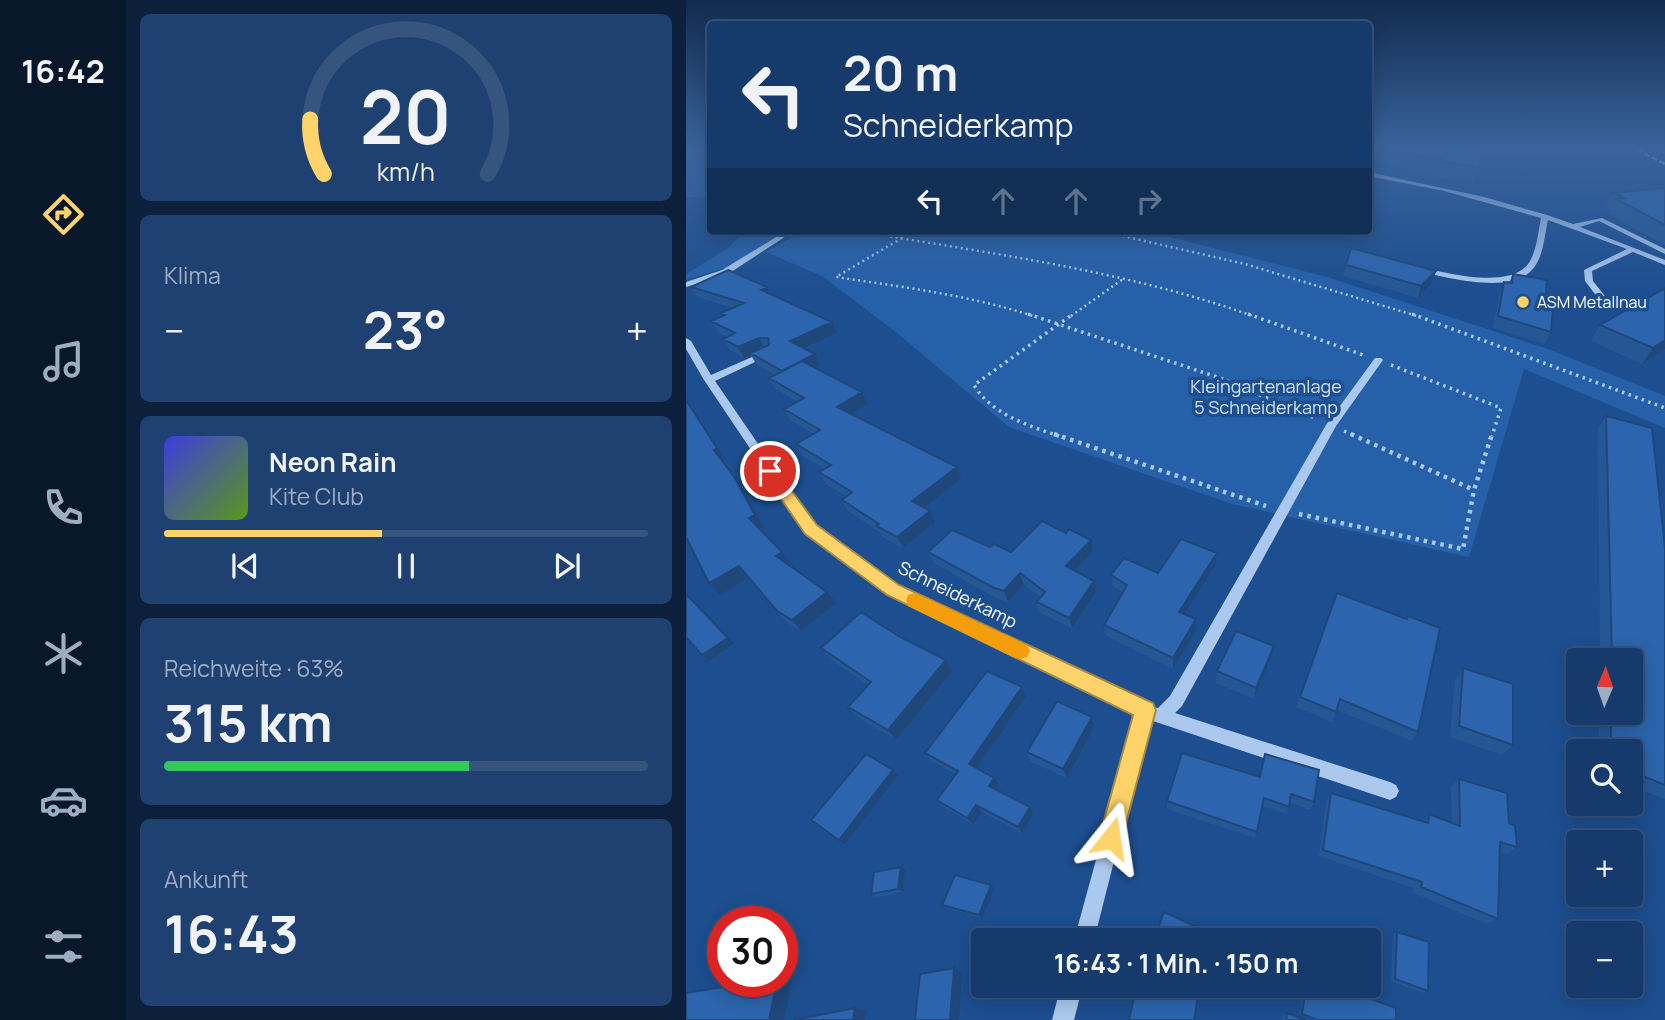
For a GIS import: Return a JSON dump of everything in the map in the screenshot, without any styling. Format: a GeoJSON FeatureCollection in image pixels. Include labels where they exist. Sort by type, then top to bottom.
{"type":"FeatureCollection","features":[{"type":"Feature","properties":{"kind":"street"},"geometry":{"type":"LineString","coordinates":[[1462,194],[1575,226],[1665,262]]}},
{"type":"Feature","properties":{"kind":"street"},"geometry":{"type":"LineString","coordinates":[[1416,268],[1487,281],[1516,275],[1535,262],[1545,216]]}},
{"type":"Feature","properties":{"kind":"street"},"geometry":{"type":"LineString","coordinates":[[1575,226],[1600,219],[1665,252]]}},
{"type":"Feature","properties":{"kind":"street"},"geometry":{"type":"LineString","coordinates":[[686,285],[725,271],[784,235]]}},
{"type":"Feature","properties":{"kind":"street"},"geometry":{"type":"LineString","coordinates":[[1604,300],[1589,281],[1588,270],[1634,249]]}},
{"type":"Feature","properties":{"kind":"street","name":"Schneiderkamp"},"geometry":{"type":"LineString","coordinates":[[686,341],[709,380],[811,530],[893,590],[1153,713],[1390,792]]}},
{"type":"Feature","properties":{"kind":"street"},"geometry":{"type":"LineString","coordinates":[[709,380],[769,354]]}},
{"type":"Feature","properties":{"kind":"street"},"geometry":{"type":"LineString","coordinates":[[1088,928],[1153,713],[1176,701],[1331,425],[1378,360]]}},
{"type":"Feature","properties":{"kind":"street"},"geometry":{"type":"LineString","coordinates":[[1063,1020],[1069,998]]}},
{"type":"Feature","properties":{"kind":"path"},"geometry":{"type":"LineString","coordinates":[[883,235],[1081,268],[1219,304],[1378,360],[1502,408],[1474,490],[1462,549],[1283,511],[1235,498],[1018,422],[980,395],[974,386],[1123,279]]}},
{"type":"Feature","properties":{"kind":"path"},"geometry":{"type":"LineString","coordinates":[[1118,235],[1292,277],[1378,303],[1665,408]]}},
{"type":"Feature","properties":{"kind":"path"},"geometry":{"type":"LineString","coordinates":[[903,238],[836,277],[956,296],[1004,307],[1220,378],[1474,490]]}},
{"type":"Feature","properties":{"kind":"green space"},"geometry":{"type":"Polygon","coordinates":[[[686,194],[707,194],[707,198],[686,197],[686,194]]]}},
{"type":"Feature","properties":{"kind":"green space"},"geometry":{"type":"Polygon","coordinates":[[[740,235],[784,235],[724,268],[686,280],[686,274],[728,248],[740,235]]]}},
{"type":"Feature","properties":{"kind":"green space","name":"Kleingartenanlage 5 Schneiderkamp"},"geometry":{"type":"Polygon","coordinates":[[[797,235],[1161,235],[1327,277],[1548,349],[1665,396],[1665,428],[1524,369],[1469,557],[1232,504],[1009,427],[897,333],[822,276],[766,252],[797,235]]]}},
{"type":"Feature","properties":{"kind":"building"},"geometry":{"type":"Polygon","coordinates":[[[1614,194],[1665,194],[1665,225],[1616,199],[1624,198],[1614,194]]]}},
{"type":"Feature","properties":{"kind":"building"},"geometry":{"type":"Polygon","coordinates":[[[1351,248],[1436,271],[1421,286],[1346,265],[1351,248]]]}},
{"type":"Feature","properties":{"kind":"building"},"geometry":{"type":"Polygon","coordinates":[[[728,270],[767,287],[761,290],[832,322],[790,341],[815,354],[782,371],[750,353],[769,345],[768,338],[759,338],[738,347],[723,339],[735,333],[711,321],[725,315],[721,313],[744,303],[691,287],[728,270]]]}},
{"type":"Feature","properties":{"kind":"building"},"geometry":{"type":"Polygon","coordinates":[[[1513,274],[1547,280],[1545,308],[1553,309],[1551,332],[1498,316],[1504,282],[1512,283],[1513,274]]]}},
{"type":"Feature","properties":{"kind":"building"},"geometry":{"type":"Polygon","coordinates":[[[1665,288],[1665,340],[1653,348],[1600,325],[1665,288]]]}},
{"type":"Feature","properties":{"kind":"building"},"geometry":{"type":"Polygon","coordinates":[[[802,361],[862,392],[837,407],[957,467],[912,501],[930,511],[897,537],[876,526],[879,524],[842,500],[852,492],[819,472],[831,465],[796,444],[820,430],[784,409],[804,398],[769,378],[802,361]]]}},
{"type":"Feature","properties":{"kind":"building"},"geometry":{"type":"Polygon","coordinates":[[[686,400],[755,515],[749,518],[782,552],[776,556],[827,592],[792,620],[777,611],[739,566],[709,583],[686,537],[686,400]]]}},
{"type":"Feature","properties":{"kind":"building"},"geometry":{"type":"Polygon","coordinates":[[[1606,416],[1652,428],[1665,548],[1665,785],[1643,776],[1643,739],[1611,739],[1611,725],[1643,725],[1643,648],[1612,648],[1606,416]]]}},
{"type":"Feature","properties":{"kind":"building"},"geometry":{"type":"Polygon","coordinates":[[[1042,521],[1066,533],[1069,529],[1091,540],[1066,566],[1094,581],[1069,618],[1037,602],[1045,592],[1020,573],[1004,591],[928,552],[952,530],[990,547],[994,544],[1011,552],[1042,521]]]}},
{"type":"Feature","properties":{"kind":"building"},"geometry":{"type":"Polygon","coordinates":[[[1181,539],[1217,553],[1179,612],[1196,619],[1173,658],[1104,625],[1127,585],[1111,575],[1124,558],[1158,573],[1181,539]]]}},
{"type":"Feature","properties":{"kind":"building"},"geometry":{"type":"Polygon","coordinates":[[[1337,593],[1440,628],[1418,732],[1340,699],[1336,712],[1300,697],[1337,593]]]}},
{"type":"Feature","properties":{"kind":"building"},"geometry":{"type":"Polygon","coordinates":[[[686,594],[728,638],[702,655],[686,637],[686,594]]]}},
{"type":"Feature","properties":{"kind":"building"},"geometry":{"type":"Polygon","coordinates":[[[861,612],[900,637],[946,660],[888,730],[848,707],[871,682],[821,648],[861,612]]]}},
{"type":"Feature","properties":{"kind":"building"},"geometry":{"type":"Polygon","coordinates":[[[1236,631],[1274,646],[1256,688],[1217,671],[1236,631]]]}},
{"type":"Feature","properties":{"kind":"building"},"geometry":{"type":"Polygon","coordinates":[[[1463,668],[1513,684],[1513,745],[1459,726],[1463,668]]]}},
{"type":"Feature","properties":{"kind":"building"},"geometry":{"type":"Polygon","coordinates":[[[987,671],[1022,687],[969,764],[994,778],[989,786],[1030,807],[1018,827],[976,805],[967,818],[937,800],[958,771],[925,753],[987,671]]]}},
{"type":"Feature","properties":{"kind":"building"},"geometry":{"type":"Polygon","coordinates":[[[1057,701],[1092,717],[1063,769],[1027,752],[1057,701]]]}},
{"type":"Feature","properties":{"kind":"building"},"geometry":{"type":"Polygon","coordinates":[[[1182,753],[1260,777],[1265,754],[1319,770],[1314,802],[1291,794],[1289,807],[1264,798],[1257,832],[1167,801],[1182,753]]]}},
{"type":"Feature","properties":{"kind":"building"},"geometry":{"type":"Polygon","coordinates":[[[866,754],[893,770],[839,840],[811,820],[866,754]]]}},
{"type":"Feature","properties":{"kind":"building"},"geometry":{"type":"Polygon","coordinates":[[[1459,779],[1507,793],[1509,823],[1515,826],[1517,847],[1500,842],[1498,919],[1421,887],[1422,882],[1323,850],[1331,793],[1428,823],[1429,814],[1460,826],[1459,779]]]}},
{"type":"Feature","properties":{"kind":"building"},"geometry":{"type":"Polygon","coordinates":[[[901,867],[898,889],[871,894],[874,872],[901,867]]]}},
{"type":"Feature","properties":{"kind":"building"},"geometry":{"type":"Polygon","coordinates":[[[955,875],[991,885],[979,915],[942,905],[955,875]]]}},
{"type":"Feature","properties":{"kind":"building"},"geometry":{"type":"Polygon","coordinates":[[[1164,912],[1199,928],[1158,928],[1164,912]]]}},
{"type":"Feature","properties":{"kind":"building"},"geometry":{"type":"Polygon","coordinates":[[[1397,932],[1429,942],[1428,991],[1395,979],[1397,932]]]}},
{"type":"Feature","properties":{"kind":"building"},"geometry":{"type":"Polygon","coordinates":[[[954,968],[950,1020],[915,1020],[920,974],[954,968]]]}},
{"type":"Feature","properties":{"kind":"building"},"geometry":{"type":"Polygon","coordinates":[[[707,990],[707,997],[774,997],[769,1020],[686,1020],[686,993],[707,990]]]}},
{"type":"Feature","properties":{"kind":"building"},"geometry":{"type":"Polygon","coordinates":[[[1134,998],[1198,998],[1194,1020],[1129,1020],[1134,998]]]}},
{"type":"Feature","properties":{"kind":"building"},"geometry":{"type":"Polygon","coordinates":[[[1304,998],[1367,998],[1396,1008],[1396,1020],[1318,1020],[1302,1014],[1304,998]]]}},
{"type":"Feature","properties":{"kind":"building"},"geometry":{"type":"Polygon","coordinates":[[[855,1008],[853,1020],[794,1020],[855,1008]]]}},
{"type":"Feature","properties":{"kind":"building"},"geometry":{"type":"Polygon","coordinates":[[[1287,1013],[1306,1020],[1286,1020],[1287,1013]]]}},
{"type":"Feature","properties":{"kind":"slow traffic"},"geometry":{"type":"LineString","coordinates":[[915,600],[1020,651]]}},
{"type":"Feature","properties":{"kind":"place","name":"ASM Metallnau"},"geometry":{"type":"Point","coordinates":[1523,302]}},
{"type":"Feature","properties":{"kind":"route"},"geometry":{"type":"LineString","coordinates":[[770,471],[811,530],[893,590],[1145,710],[1111,838]]}}]}
